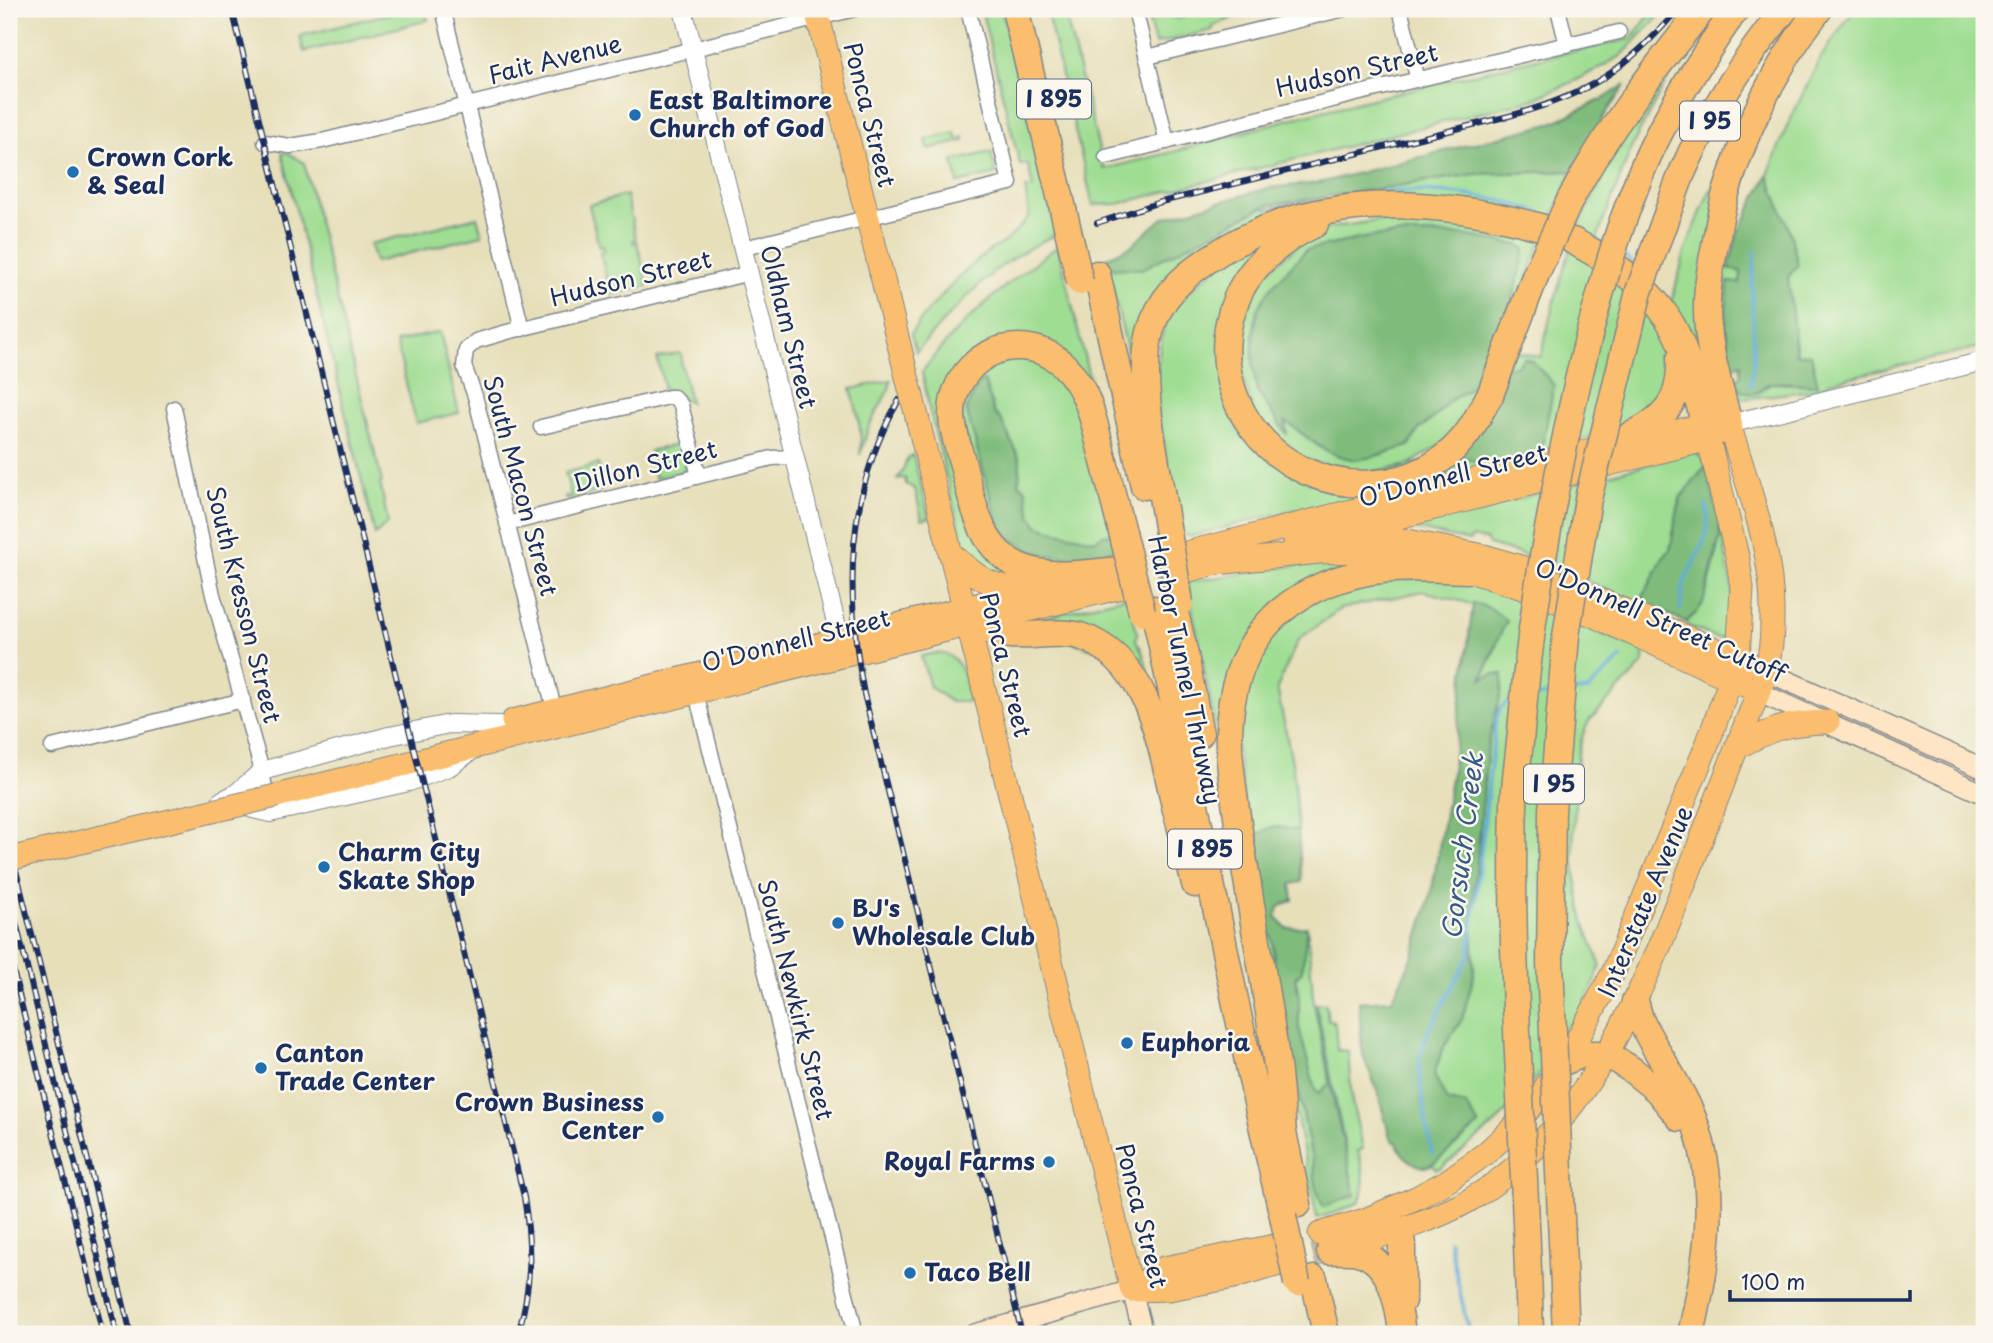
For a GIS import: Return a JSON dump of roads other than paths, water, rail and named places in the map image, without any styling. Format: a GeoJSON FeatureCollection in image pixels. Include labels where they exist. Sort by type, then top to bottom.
{"type":"FeatureCollection","features":[{"type":"Feature","properties":{"kind":"highway","name":"Harbor Tunnel Thruway"},"geometry":{"type":"LineString","coordinates":[[1015,9],[1068,192]]}},
{"type":"Feature","properties":{"kind":"highway","name":"Harbor Tunnel Thruway"},"geometry":{"type":"LineString","coordinates":[[1032,9],[1068,192],[1144,527]]}},
{"type":"Feature","properties":{"kind":"highway"},"geometry":{"type":"LineString","coordinates":[[1393,206],[1322,221],[1295,234],[1275,248],[1256,266],[1240,291],[1229,327],[1229,375],[1240,408],[1261,438],[1291,465],[1308,474],[1345,484],[1389,482],[1409,477],[1446,456],[1461,442],[1490,395],[1536,274],[1592,158],[1703,9]]}},
{"type":"Feature","properties":{"kind":"highway","name":"I 95"},"geometry":{"type":"LineString","coordinates":[[1530,1334],[1517,1060],[1514,801],[1531,631],[1570,414],[1604,275],[1649,153],[1696,66],[1736,9]]}},
{"type":"Feature","properties":{"kind":"highway","name":"I 95"},"geometry":{"type":"LineString","coordinates":[[1566,1334],[1552,1051],[1552,811],[1566,636],[1588,499],[1639,291],[1683,172],[1730,86],[1785,9]]}},
{"type":"Feature","properties":{"kind":"highway"},"geometry":{"type":"LineString","coordinates":[[1714,429],[1707,302],[1725,195],[1760,104],[1790,49],[1819,9]]}},
{"type":"Feature","properties":{"kind":"highway"},"geometry":{"type":"LineString","coordinates":[[1162,607],[1144,527],[1147,345],[1162,304],[1177,284],[1204,262],[1230,246],[1274,225],[1332,210],[1376,205],[1431,206],[1473,210],[1547,229]]}},
{"type":"Feature","properties":{"kind":"highway"},"geometry":{"type":"LineString","coordinates":[[1573,241],[1634,279],[1661,308],[1680,343],[1714,429]]}},
{"type":"Feature","properties":{"kind":"highway"},"geometry":{"type":"LineString","coordinates":[[1615,444],[1647,427],[1661,416],[1672,402],[1679,385],[1680,343]]}},
{"type":"Feature","properties":{"kind":"highway"},"geometry":{"type":"LineString","coordinates":[[1122,575],[1041,573],[1028,570],[1006,558],[988,538],[976,516],[952,414],[958,386],[979,359],[1006,348],[1026,347],[1053,356],[1076,380],[1144,527],[1162,607]]}},
{"type":"Feature","properties":{"kind":"highway"},"geometry":{"type":"LineString","coordinates":[[1283,1133],[1277,1061],[1238,828],[1228,736],[1231,703],[1239,669],[1257,635],[1271,620],[1317,588],[1338,579],[1368,572],[1408,568],[1467,570]]}},
{"type":"Feature","properties":{"kind":"highway","name":"Harbor Tunnel Thruway"},"geometry":{"type":"LineString","coordinates":[[1162,607],[1185,655],[1283,1133],[1292,1214],[1292,1268],[1309,1334]]}},
{"type":"Feature","properties":{"kind":"highway","name":"Harbor Tunnel Thruway"},"geometry":{"type":"LineString","coordinates":[[1162,607],[1188,766],[1254,1090],[1292,1214]]}},
{"type":"Feature","properties":{"kind":"highway"},"geometry":{"type":"LineString","coordinates":[[966,617],[1009,635],[1063,634],[1080,637],[1115,657],[1136,684],[1159,733],[1243,1077],[1254,1090]]}},
{"type":"Feature","properties":{"kind":"highway"},"geometry":{"type":"LineString","coordinates":[[1635,1001],[1640,1019],[1692,1117],[1705,1162],[1709,1214],[1691,1334]]}},
{"type":"Feature","properties":{"kind":"highway"},"geometry":{"type":"LineString","coordinates":[[1563,1062],[1583,1054],[1607,1054],[1632,1070],[1657,1090],[1682,1122],[1705,1162]]}},
{"type":"Feature","properties":{"kind":"highway"},"geometry":{"type":"LineString","coordinates":[[1399,1230],[1402,1244],[1401,1330]]}},
{"type":"Feature","properties":{"kind":"highway"},"geometry":{"type":"LineString","coordinates":[[1325,1246],[1357,1252],[1380,1267],[1395,1291],[1401,1330]]}},
{"type":"Feature","properties":{"kind":"highway","name":"Harbor Tunnel Thruway"},"geometry":{"type":"LineString","coordinates":[[1292,1268],[1326,1334]]}},
{"type":"Feature","properties":{"kind":"main road","name":"Ponca Street"},"geometry":{"type":"LineString","coordinates":[[818,13],[1143,1334]]}},
{"type":"Feature","properties":{"kind":"main road","name":"O'Donnell Street"},"geometry":{"type":"LineString","coordinates":[[1714,429],[1217,563],[1183,562],[1309,522],[1615,444],[1714,429]]}},
{"type":"Feature","properties":{"kind":"main road","name":"Interstate Avenue"},"geometry":{"type":"LineString","coordinates":[[1325,1246],[1436,1187],[1486,1153],[1537,1100],[1578,1038],[1613,973],[1707,745],[1735,669],[1742,588],[1714,429]]}},
{"type":"Feature","properties":{"kind":"main road","name":"Interstate Avenue"},"geometry":{"type":"LineString","coordinates":[[1325,1246],[1399,1230],[1441,1214],[1492,1185],[1528,1156],[1559,1121],[1607,1054],[1635,1001],[1674,912],[1762,681],[1770,651],[1772,616],[1769,566],[1763,537],[1714,429]]}},
{"type":"Feature","properties":{"kind":"main road","name":"O'Donnell Street Cutoff"},"geometry":{"type":"LineString","coordinates":[[1309,522],[1484,556],[1524,568],[1762,681],[1984,769]]}},
{"type":"Feature","properties":{"kind":"main road","name":"O'Donnell Street Cutoff"},"geometry":{"type":"LineString","coordinates":[[1217,563],[1319,552],[1371,551],[1415,557],[1526,589],[1735,669]]}},
{"type":"Feature","properties":{"kind":"main road"},"geometry":{"type":"LineString","coordinates":[[950,553],[988,583],[1007,589],[1049,587]]}},
{"type":"Feature","properties":{"kind":"main road","name":"O'Donnell Street"},"geometry":{"type":"LineString","coordinates":[[966,617],[1049,587],[1122,575]]}},
{"type":"Feature","properties":{"kind":"main road","name":"O'Donnell Street"},"geometry":{"type":"LineString","coordinates":[[9,846],[480,746],[556,719],[966,617],[1122,575]]}},
{"type":"Feature","properties":{"kind":"main road","name":"O'Donnell Street Cutoff"},"geometry":{"type":"LineString","coordinates":[[1762,681],[1828,722],[1984,794]]}},
{"type":"Feature","properties":{"kind":"main road","name":"O'Donnell Street"},"geometry":{"type":"LineString","coordinates":[[9,859],[270,790],[499,725],[556,719]]}},
{"type":"Feature","properties":{"kind":"main road"},"geometry":{"type":"LineString","coordinates":[[1736,748],[1767,731],[1783,726],[1828,722]]}},
{"type":"Feature","properties":{"kind":"main road"},"geometry":{"type":"LineString","coordinates":[[975,1334],[1132,1290],[1169,1289],[1292,1268]]}},
{"type":"Feature","properties":{"kind":"street"},"geometry":{"type":"LineString","coordinates":[[443,9],[522,329]]}},
{"type":"Feature","properties":{"kind":"street","name":"Oldham Street"},"geometry":{"type":"LineString","coordinates":[[683,9],[842,648]]}},
{"type":"Feature","properties":{"kind":"street","name":"Fait Avenue"},"geometry":{"type":"LineString","coordinates":[[265,142],[290,146],[323,141],[693,49],[818,13],[855,9]]}},
{"type":"Feature","properties":{"kind":"street","name":"Hudson Street"},"geometry":{"type":"LineString","coordinates":[[744,248],[1010,183],[968,9]]}},
{"type":"Feature","properties":{"kind":"street"},"geometry":{"type":"LineString","coordinates":[[1135,9],[1167,142]]}},
{"type":"Feature","properties":{"kind":"street"},"geometry":{"type":"LineString","coordinates":[[1147,57],[1344,9]]}},
{"type":"Feature","properties":{"kind":"street"},"geometry":{"type":"LineString","coordinates":[[1400,9],[1418,80]]}},
{"type":"Feature","properties":{"kind":"street"},"geometry":{"type":"LineString","coordinates":[[1558,9],[1567,45]]}},
{"type":"Feature","properties":{"kind":"street","name":"Hudson Street"},"geometry":{"type":"LineString","coordinates":[[1106,157],[1356,94],[1619,33]]}},
{"type":"Feature","properties":{"kind":"street","name":"Hudson Street"},"geometry":{"type":"LineString","coordinates":[[522,329],[750,274]]}},
{"type":"Feature","properties":{"kind":"street","name":"South Macon Street"},"geometry":{"type":"LineString","coordinates":[[522,329],[470,345],[464,356],[464,366],[475,396],[556,719]]}},
{"type":"Feature","properties":{"kind":"street","name":"O'Donnell Street"},"geometry":{"type":"LineString","coordinates":[[1714,429],[1984,361]]}},
{"type":"Feature","properties":{"kind":"street"},"geometry":{"type":"LineString","coordinates":[[541,427],[674,397],[681,405],[699,476]]}},
{"type":"Feature","properties":{"kind":"street","name":"South Kresson Street"},"geometry":{"type":"LineString","coordinates":[[174,408],[213,595],[270,790]]}},
{"type":"Feature","properties":{"kind":"street","name":"Dillon Street"},"geometry":{"type":"LineString","coordinates":[[507,524],[778,457],[794,457]]}},
{"type":"Feature","properties":{"kind":"street","name":"South Newkirk Street"},"geometry":{"type":"LineString","coordinates":[[694,685],[856,1334]]}},
{"type":"Feature","properties":{"kind":"street"},"geometry":{"type":"LineString","coordinates":[[52,747],[243,700]]}},
{"type":"Feature","properties":{"kind":"street","name":"O'Donnell Street"},"geometry":{"type":"LineString","coordinates":[[221,801],[235,794],[270,790]]}},
{"type":"Feature","properties":{"kind":"street","name":"O'Donnell Street"},"geometry":{"type":"LineString","coordinates":[[9,846],[221,801],[236,801],[253,809],[270,790]]}},
{"type":"Feature","properties":{"kind":"waterway"},"geometry":{"type":"LineString","coordinates":[[1378,192],[1443,192],[1486,198],[1548,216]]}},
{"type":"Feature","properties":{"kind":"waterway"},"geometry":{"type":"LineString","coordinates":[[1587,234],[1604,244]]}},
{"type":"Feature","properties":{"kind":"waterway","name":"Gorsuch Creek"},"geometry":{"type":"LineString","coordinates":[[1750,386],[1754,363],[1752,285],[1755,251]]}},
{"type":"Feature","properties":{"kind":"waterway"},"geometry":{"type":"LineString","coordinates":[[1623,255],[1636,266]]}},
{"type":"Feature","properties":{"kind":"waterway","name":"Gorsuch Creek"},"geometry":{"type":"LineString","coordinates":[[1680,609],[1683,587],[1705,539],[1708,518],[1706,505]]}},
{"type":"Feature","properties":{"kind":"waterway","name":"Gorsuch Creek"},"geometry":{"type":"LineString","coordinates":[[1573,692],[1588,690],[1621,658]]}},
{"type":"Feature","properties":{"kind":"waterway","name":"Gorsuch Creek"},"geometry":{"type":"LineString","coordinates":[[1535,697],[1551,695]]}},
{"type":"Feature","properties":{"kind":"waterway","name":"Gorsuch Creek"},"geometry":{"type":"LineString","coordinates":[[1432,1153],[1421,1092],[1419,1059],[1427,1034],[1469,956],[1496,720],[1502,707],[1513,701]]}},
{"type":"Feature","properties":{"kind":"waterway","name":"Gorsuch Creek"},"geometry":{"type":"LineString","coordinates":[[1449,1241],[1469,1334]]}},
{"type":"Feature","properties":{"kind":"tunnel"},"geometry":{"type":"LineString","coordinates":[[1121,569],[1182,554]]}},
{"type":"Feature","properties":{"kind":"tunnel"},"geometry":{"type":"LineString","coordinates":[[1125,586],[1185,571]]}},
{"type":"Feature","properties":{"kind":"tunnel"},"geometry":{"type":"LineString","coordinates":[[1280,1264],[1324,1253]]}},
{"type":"Feature","properties":{"kind":"railway"},"geometry":{"type":"LineString","coordinates":[[232,9],[524,1197],[529,1266],[526,1299],[518,1334]]}},
{"type":"Feature","properties":{"kind":"railway"},"geometry":{"type":"LineString","coordinates":[[1097,223],[1157,203],[1537,108],[1583,89],[1622,65],[1641,49],[1678,9]]}},
{"type":"Feature","properties":{"kind":"railway"},"geometry":{"type":"LineString","coordinates":[[899,400],[881,435],[859,507],[852,581],[858,656],[864,694],[1022,1334]]}},
{"type":"Feature","properties":{"kind":"railway"},"geometry":{"type":"LineString","coordinates":[[9,842],[131,1334]]}},
{"type":"Feature","properties":{"kind":"railway"},"geometry":{"type":"LineString","coordinates":[[9,894],[117,1334]]}},
{"type":"Feature","properties":{"kind":"railway"},"geometry":{"type":"LineString","coordinates":[[9,954],[103,1334]]}},
{"type":"Feature","properties":{"kind":"place","name":"East Baltimore Church of God"},"geometry":{"type":"Point","coordinates":[635,115]}},
{"type":"Feature","properties":{"kind":"place","name":"Crown Cork & Seal"},"geometry":{"type":"Point","coordinates":[73,172]}},
{"type":"Feature","properties":{"kind":"place","name":"Charm City Skate Shop"},"geometry":{"type":"Point","coordinates":[324,867]}},
{"type":"Feature","properties":{"kind":"place","name":"BJ's Wholesale Club"},"geometry":{"type":"Point","coordinates":[838,923]}},
{"type":"Feature","properties":{"kind":"place","name":"Euphoria"},"geometry":{"type":"Point","coordinates":[1127,1043]}},
{"type":"Feature","properties":{"kind":"place","name":"Canton Trade Center"},"geometry":{"type":"Point","coordinates":[261,1068]}},
{"type":"Feature","properties":{"kind":"place","name":"Crown Business Center"},"geometry":{"type":"Point","coordinates":[658,1117]}},
{"type":"Feature","properties":{"kind":"place","name":"Royal Farms"},"geometry":{"type":"Point","coordinates":[1049,1162]}},
{"type":"Feature","properties":{"kind":"place","name":"Taco Bell"},"geometry":{"type":"Point","coordinates":[910,1273]}}]}
